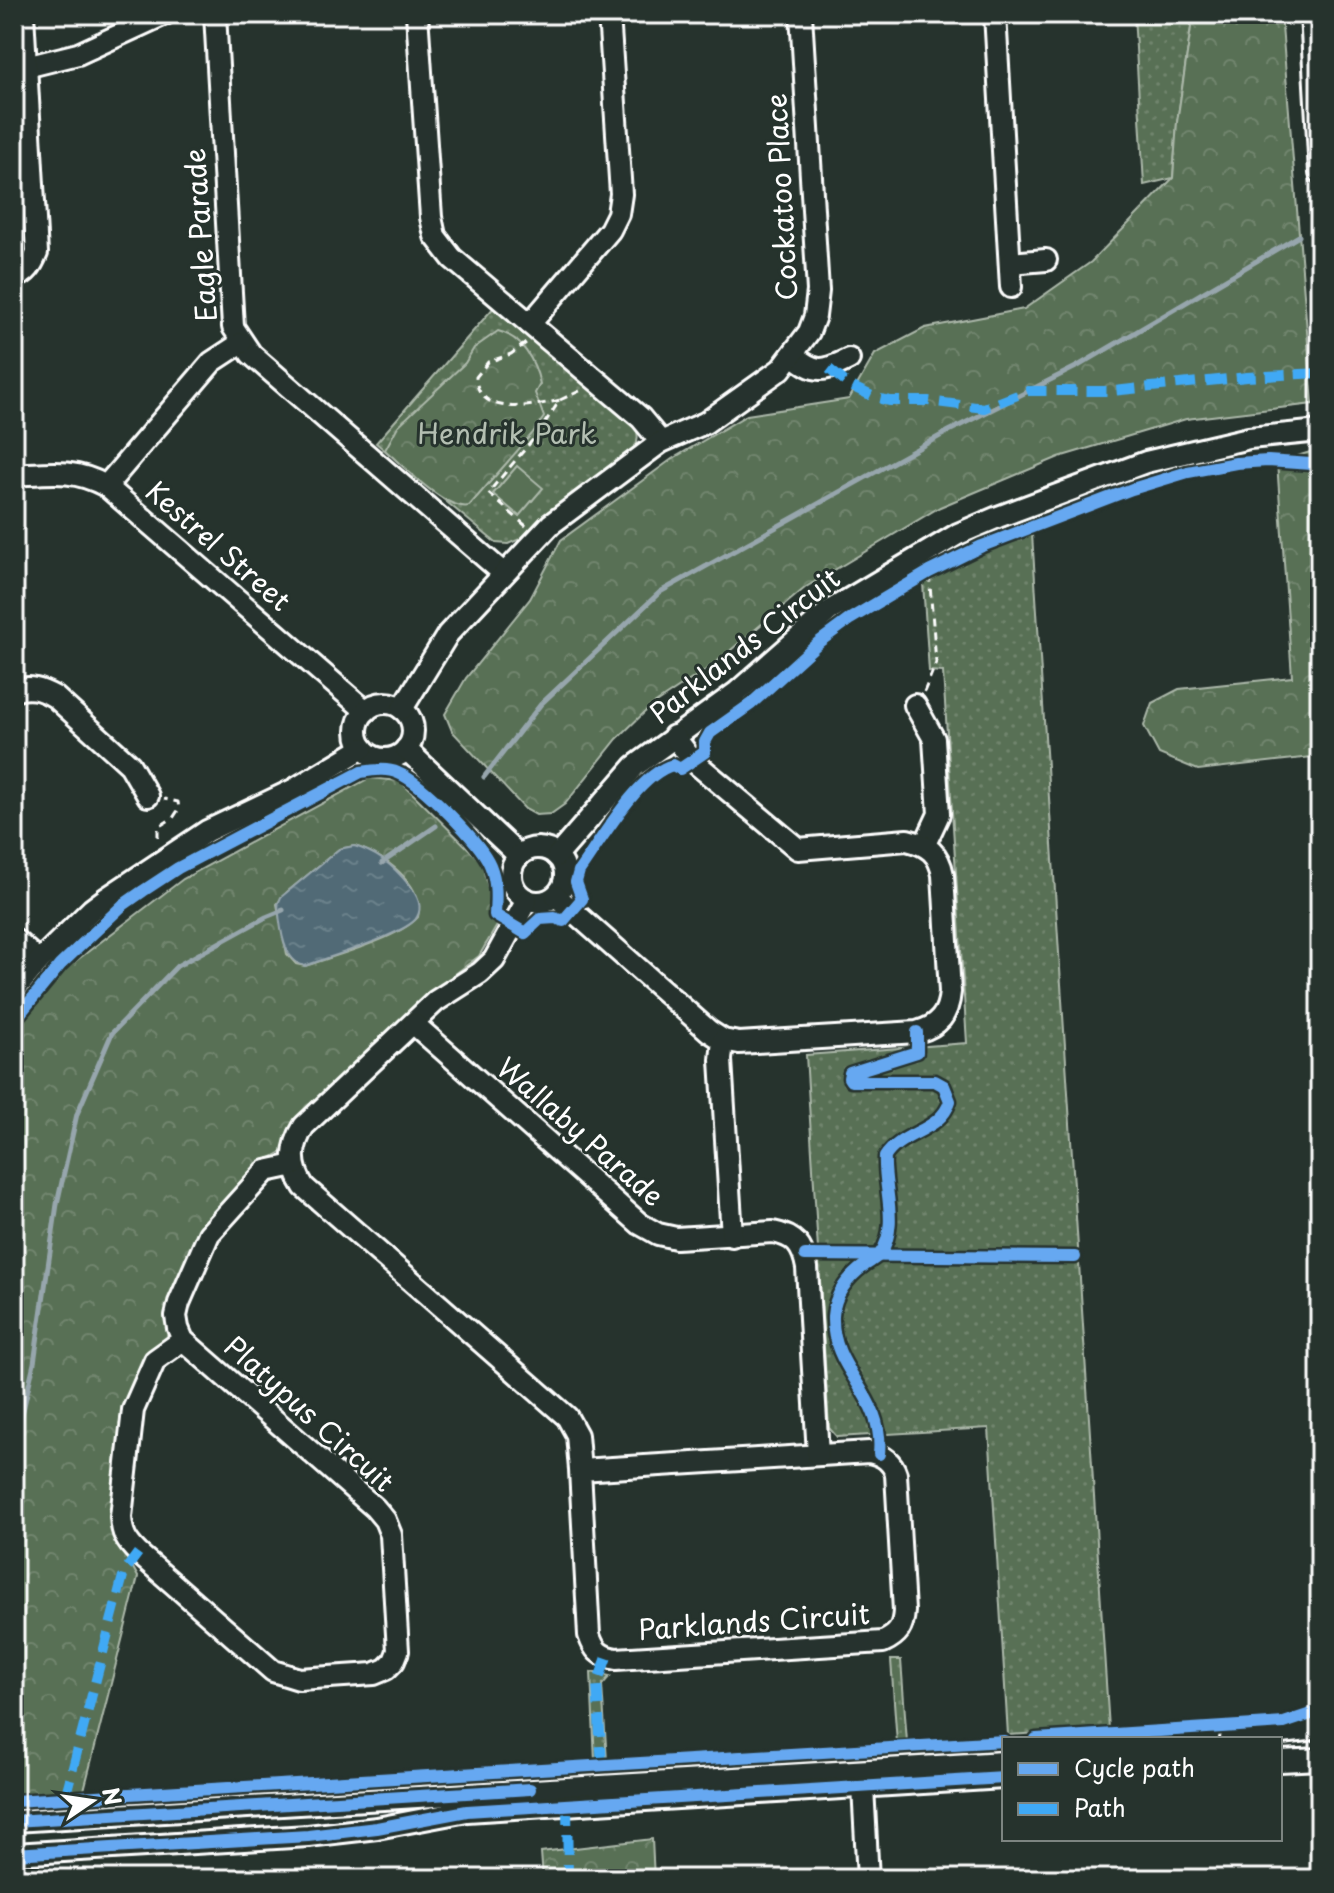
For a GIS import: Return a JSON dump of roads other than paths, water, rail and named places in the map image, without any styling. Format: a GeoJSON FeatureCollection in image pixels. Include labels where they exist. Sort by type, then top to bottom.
{"type":"FeatureCollection","features":[{"type":"Feature","properties":{"kind":"street"},"geometry":{"type":"LineString","coordinates":[[14,278],[32,266],[37,253],[22,58],[23,14]]}},
{"type":"Feature","properties":{"kind":"street"},"geometry":{"type":"LineString","coordinates":[[22,58],[78,54],[165,14]]}},
{"type":"Feature","properties":{"kind":"street","name":"Eagle Parade"},"geometry":{"type":"LineString","coordinates":[[215,14],[233,327],[241,343],[503,573]]}},
{"type":"Feature","properties":{"kind":"street"},"geometry":{"type":"LineString","coordinates":[[417,14],[431,217],[435,236],[452,258],[641,418],[661,442]]}},
{"type":"Feature","properties":{"kind":"street"},"geometry":{"type":"LineString","coordinates":[[538,330],[610,230],[618,214],[621,194],[609,14]]}},
{"type":"Feature","properties":{"kind":"street","name":"Cockatoo Place"},"geometry":{"type":"LineString","coordinates":[[402,709],[448,634],[551,524],[661,442],[705,423],[781,369],[809,332],[815,316],[818,291],[801,14]]}},
{"type":"Feature","properties":{"kind":"street"},"geometry":{"type":"LineString","coordinates":[[995,14],[1011,287]]}},
{"type":"Feature","properties":{"kind":"street"},"geometry":{"type":"LineString","coordinates":[[1311,14],[1320,173]]}},
{"type":"Feature","properties":{"kind":"street"},"geometry":{"type":"LineString","coordinates":[[1010,263],[1046,260]]}},
{"type":"Feature","properties":{"kind":"street"},"geometry":{"type":"LineString","coordinates":[[106,486],[212,362],[241,343]]}},
{"type":"Feature","properties":{"kind":"street"},"geometry":{"type":"LineString","coordinates":[[793,355],[816,370],[829,369],[849,359]]}},
{"type":"Feature","properties":{"kind":"street","name":"Parklands Circuit"},"geometry":{"type":"LineString","coordinates":[[557,856],[635,766],[737,692],[829,611],[958,534],[1146,462],[1249,438],[1320,431]]}},
{"type":"Feature","properties":{"kind":"street","name":"Kestrel Street"},"geometry":{"type":"LineString","coordinates":[[14,475],[63,472],[87,475],[106,486],[366,711]]}},
{"type":"Feature","properties":{"kind":"street"},"geometry":{"type":"LineString","coordinates":[[14,691],[29,687],[42,689],[55,697],[130,765],[148,796]]}},
{"type":"Feature","properties":{"kind":"street"},"geometry":{"type":"LineString","coordinates":[[387,703],[402,709],[412,728],[406,749],[388,759],[374,757],[363,748],[357,733],[366,711],[387,703]]}},
{"type":"Feature","properties":{"kind":"street"},"geometry":{"type":"LineString","coordinates":[[915,705],[934,739],[939,814],[925,844]]}},
{"type":"Feature","properties":{"kind":"street"},"geometry":{"type":"LineString","coordinates":[[556,896],[723,1040],[739,1043],[917,1032],[940,1022],[949,1009],[950,992],[943,875],[934,852],[925,844],[907,840],[798,849],[692,760],[674,736]]}},
{"type":"Feature","properties":{"kind":"street"},"geometry":{"type":"LineString","coordinates":[[14,991],[39,961],[92,909],[166,857],[207,831],[293,790],[363,748]]}},
{"type":"Feature","properties":{"kind":"street"},"geometry":{"type":"LineString","coordinates":[[406,749],[519,856]]}},
{"type":"Feature","properties":{"kind":"street"},"geometry":{"type":"LineString","coordinates":[[543,848],[557,856],[565,872],[556,896],[542,902],[527,900],[514,888],[511,871],[519,856],[526,851],[543,848]]}},
{"type":"Feature","properties":{"kind":"street"},"geometry":{"type":"LineString","coordinates":[[294,1165],[297,1138],[304,1126],[436,1001],[480,973],[494,960],[527,900]]}},
{"type":"Feature","properties":{"kind":"street"},"geometry":{"type":"LineString","coordinates":[[14,939],[39,961]]}},
{"type":"Feature","properties":{"kind":"street","name":"Wallaby Parade"},"geometry":{"type":"LineString","coordinates":[[414,1024],[640,1224],[658,1234],[676,1238],[773,1232],[785,1234],[800,1245],[805,1255],[818,1455]]}},
{"type":"Feature","properties":{"kind":"street"},"geometry":{"type":"LineString","coordinates":[[723,1040],[721,1060],[732,1236]]}},
{"type":"Feature","properties":{"kind":"street","name":"Parklands Circuit"},"geometry":{"type":"LineString","coordinates":[[294,1165],[304,1187],[567,1417],[577,1435],[589,1635],[594,1648],[601,1655],[616,1659],[883,1642],[894,1637],[904,1622],[894,1467],[879,1454],[869,1452],[580,1470]]}},
{"type":"Feature","properties":{"kind":"street","name":"Platypus Circuit"},"geometry":{"type":"LineString","coordinates":[[183,1340],[155,1360],[133,1410],[121,1517],[126,1541],[273,1671],[299,1679],[374,1674],[386,1669],[398,1651],[391,1535],[385,1520],[183,1340],[178,1328],[176,1316],[179,1303],[209,1234],[266,1171],[294,1165]]}},
{"type":"Feature","properties":{"kind":"street"},"geometry":{"type":"LineString","coordinates":[[1248,1737],[1308,1730],[1320,1725]]}},
{"type":"Feature","properties":{"kind":"street"},"geometry":{"type":"LineString","coordinates":[[1282,1748],[1320,1746]]}},
{"type":"Feature","properties":{"kind":"street"},"geometry":{"type":"LineString","coordinates":[[1282,1761],[1320,1759]]}},
{"type":"Feature","properties":{"kind":"street"},"geometry":{"type":"LineString","coordinates":[[14,1821],[1002,1762]]}},
{"type":"Feature","properties":{"kind":"street"},"geometry":{"type":"LineString","coordinates":[[14,1854],[308,1836],[377,1828],[467,1811],[1002,1778]]}},
{"type":"Feature","properties":{"kind":"street"},"geometry":{"type":"LineString","coordinates":[[863,1787],[868,1879]]}},
{"type":"Feature","properties":{"kind":"water"},"geometry":{"type":"Polygon","coordinates":[[[354,846],[377,856],[403,877],[418,899],[420,908],[417,917],[399,930],[366,944],[305,966],[297,963],[284,941],[278,904],[281,897],[339,849],[354,846]]]}},
{"type":"Feature","properties":{"kind":"waterway"},"geometry":{"type":"LineString","coordinates":[[484,777],[541,704],[660,592],[949,431],[1078,366],[1299,236]]}},
{"type":"Feature","properties":{"kind":"waterway"},"geometry":{"type":"LineString","coordinates":[[382,863],[436,826]]}},
{"type":"Feature","properties":{"kind":"waterway"},"geometry":{"type":"LineString","coordinates":[[14,1449],[34,1363],[57,1204],[77,1114],[112,1033],[177,966],[283,910]]}},
{"type":"Feature","properties":{"kind":"park label","name":"Hendrik Park"},"geometry":{"type":"Point","coordinates":[507,434]}}]}
